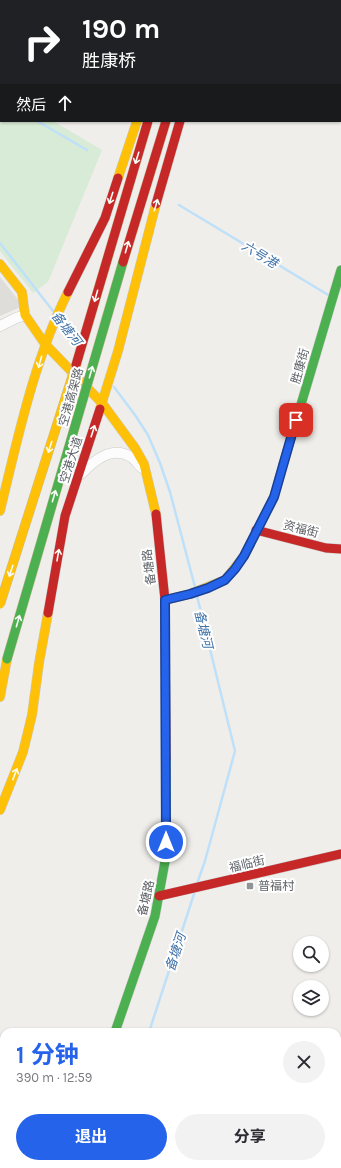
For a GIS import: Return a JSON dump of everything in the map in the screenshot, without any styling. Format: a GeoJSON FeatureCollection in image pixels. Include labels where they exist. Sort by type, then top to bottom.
{"type":"FeatureCollection","features":[{"type":"Feature","properties":{"kind":"main road"},"geometry":{"type":"LineString","coordinates":[[0,511],[19,435],[45,344],[65,298],[104,218],[137,122]]}},
{"type":"Feature","properties":{"kind":"main road","name":"空港高架路"},"geometry":{"type":"LineString","coordinates":[[0,604],[75,368],[148,122]]}},
{"type":"Feature","properties":{"kind":"main road","name":"空港高架路"},"geometry":{"type":"LineString","coordinates":[[0,680],[166,122]]}},
{"type":"Feature","properties":{"kind":"main road","name":"空港大道"},"geometry":{"type":"LineString","coordinates":[[0,810],[21,758],[32,715],[39,663],[65,516],[118,351],[152,217],[180,122]]}},
{"type":"Feature","properties":{"kind":"main road","name":"备塘路"},"geometry":{"type":"LineString","coordinates":[[0,264],[22,292],[25,315],[45,344],[102,403],[135,448],[144,464],[155,509],[165,600],[166,856],[155,916],[116,1028]]}},
{"type":"Feature","properties":{"kind":"main road","name":"胜康街"},"geometry":{"type":"LineString","coordinates":[[165,600],[190,594],[225,580],[244,556],[274,497],[340,274]]}},
{"type":"Feature","properties":{"kind":"main road","name":"资福街"},"geometry":{"type":"LineString","coordinates":[[256,530],[326,548],[341,549]]}},
{"type":"Feature","properties":{"kind":"main road"},"geometry":{"type":"LineString","coordinates":[[0,697],[7,659]]}},
{"type":"Feature","properties":{"kind":"main road","name":"福临街"},"geometry":{"type":"LineString","coordinates":[[159,896],[341,854]]}},
{"type":"Feature","properties":{"kind":"street"},"geometry":{"type":"LineString","coordinates":[[0,326],[25,315]]}},
{"type":"Feature","properties":{"kind":"street"},"geometry":{"type":"LineString","coordinates":[[77,479],[98,458],[108,453],[118,452],[131,457],[141,468],[148,480]]}},
{"type":"Feature","properties":{"kind":"shaded area"},"geometry":{"type":"Polygon","coordinates":[[[0,277],[23,306],[0,316],[0,277]]]}},
{"type":"Feature","properties":{"kind":"green space"},"geometry":{"type":"Polygon","coordinates":[[[0,122],[55,122],[102,150],[48,282],[33,293],[0,251],[0,122]]]}},
{"type":"Feature","properties":{"kind":"waterway","name":"六号港"},"geometry":{"type":"LineString","coordinates":[[39,122],[87,150]]}},
{"type":"Feature","properties":{"kind":"waterway","name":"六号港"},"geometry":{"type":"LineString","coordinates":[[179,205],[330,296]]}},
{"type":"Feature","properties":{"kind":"waterway","name":"备塘河"},"geometry":{"type":"LineString","coordinates":[[0,243],[53,311]]}},
{"type":"Feature","properties":{"kind":"waterway","name":"备塘河"},"geometry":{"type":"LineString","coordinates":[[61,321],[77,340]]}},
{"type":"Feature","properties":{"kind":"waterway","name":"备塘河"},"geometry":{"type":"LineString","coordinates":[[114,387],[148,435],[160,463],[170,492],[195,587]]}},
{"type":"Feature","properties":{"kind":"waterway","name":"备塘河"},"geometry":{"type":"LineString","coordinates":[[197,596],[235,751],[205,861],[198,881]]}},
{"type":"Feature","properties":{"kind":"waterway","name":"备塘河"},"geometry":{"type":"LineString","coordinates":[[150,1028],[194,894]]}},
{"type":"Feature","properties":{"kind":"traffic: fast"},"geometry":{"type":"LineString","coordinates":[[7,659],[123,262]]}},
{"type":"Feature","properties":{"kind":"traffic: fast"},"geometry":{"type":"LineString","coordinates":[[283,465],[341,270]]}},
{"type":"Feature","properties":{"kind":"traffic: fast"},"geometry":{"type":"LineString","coordinates":[[116,1028],[155,916],[166,856],[166,759]]}},
{"type":"Feature","properties":{"kind":"traffic: slow"},"geometry":{"type":"LineString","coordinates":[[118,178],[137,122]]}},
{"type":"Feature","properties":{"kind":"traffic: slow"},"geometry":{"type":"LineString","coordinates":[[100,409],[118,351],[156,204]]}},
{"type":"Feature","properties":{"kind":"traffic: slow"},"geometry":{"type":"LineString","coordinates":[[0,264],[22,292],[25,315],[45,344],[102,403],[135,448],[144,464],[156,514]]}},
{"type":"Feature","properties":{"kind":"traffic: slow"},"geometry":{"type":"LineString","coordinates":[[0,511],[20,427],[36,372],[56,318],[68,292]]}},
{"type":"Feature","properties":{"kind":"traffic: slow"},"geometry":{"type":"LineString","coordinates":[[0,604],[76,365]]}},
{"type":"Feature","properties":{"kind":"traffic: slow"},"geometry":{"type":"LineString","coordinates":[[165,600],[190,594],[225,580],[244,556],[274,497],[283,465]]}},
{"type":"Feature","properties":{"kind":"traffic: slow"},"geometry":{"type":"LineString","coordinates":[[0,810],[23,752],[32,715],[48,613]]}},
{"type":"Feature","properties":{"kind":"traffic: slow"},"geometry":{"type":"LineString","coordinates":[[0,697],[7,659]]}},
{"type":"Feature","properties":{"kind":"traffic: jam"},"geometry":{"type":"LineString","coordinates":[[76,365],[148,122]]}},
{"type":"Feature","properties":{"kind":"traffic: jam"},"geometry":{"type":"LineString","coordinates":[[123,262],[166,122]]}},
{"type":"Feature","properties":{"kind":"traffic: jam"},"geometry":{"type":"LineString","coordinates":[[156,204],[180,122]]}},
{"type":"Feature","properties":{"kind":"traffic: jam"},"geometry":{"type":"LineString","coordinates":[[68,292],[105,218],[118,178]]}},
{"type":"Feature","properties":{"kind":"traffic: jam"},"geometry":{"type":"LineString","coordinates":[[48,613],[65,516],[100,409]]}},
{"type":"Feature","properties":{"kind":"traffic: jam"},"geometry":{"type":"LineString","coordinates":[[156,514],[165,600],[166,759]]}},
{"type":"Feature","properties":{"kind":"traffic: jam"},"geometry":{"type":"LineString","coordinates":[[256,530],[326,548],[341,549]]}},
{"type":"Feature","properties":{"kind":"traffic: jam"},"geometry":{"type":"LineString","coordinates":[[159,896],[341,854]]}},
{"type":"Feature","properties":{"kind":"place","name":"普福村"},"geometry":{"type":"Point","coordinates":[250,886]}},
{"type":"Feature","properties":{"kind":"route"},"geometry":{"type":"LineString","coordinates":[[166,842],[165,600],[208,588],[225,580],[235,569],[244,556],[274,497],[296,420]]}}]}
